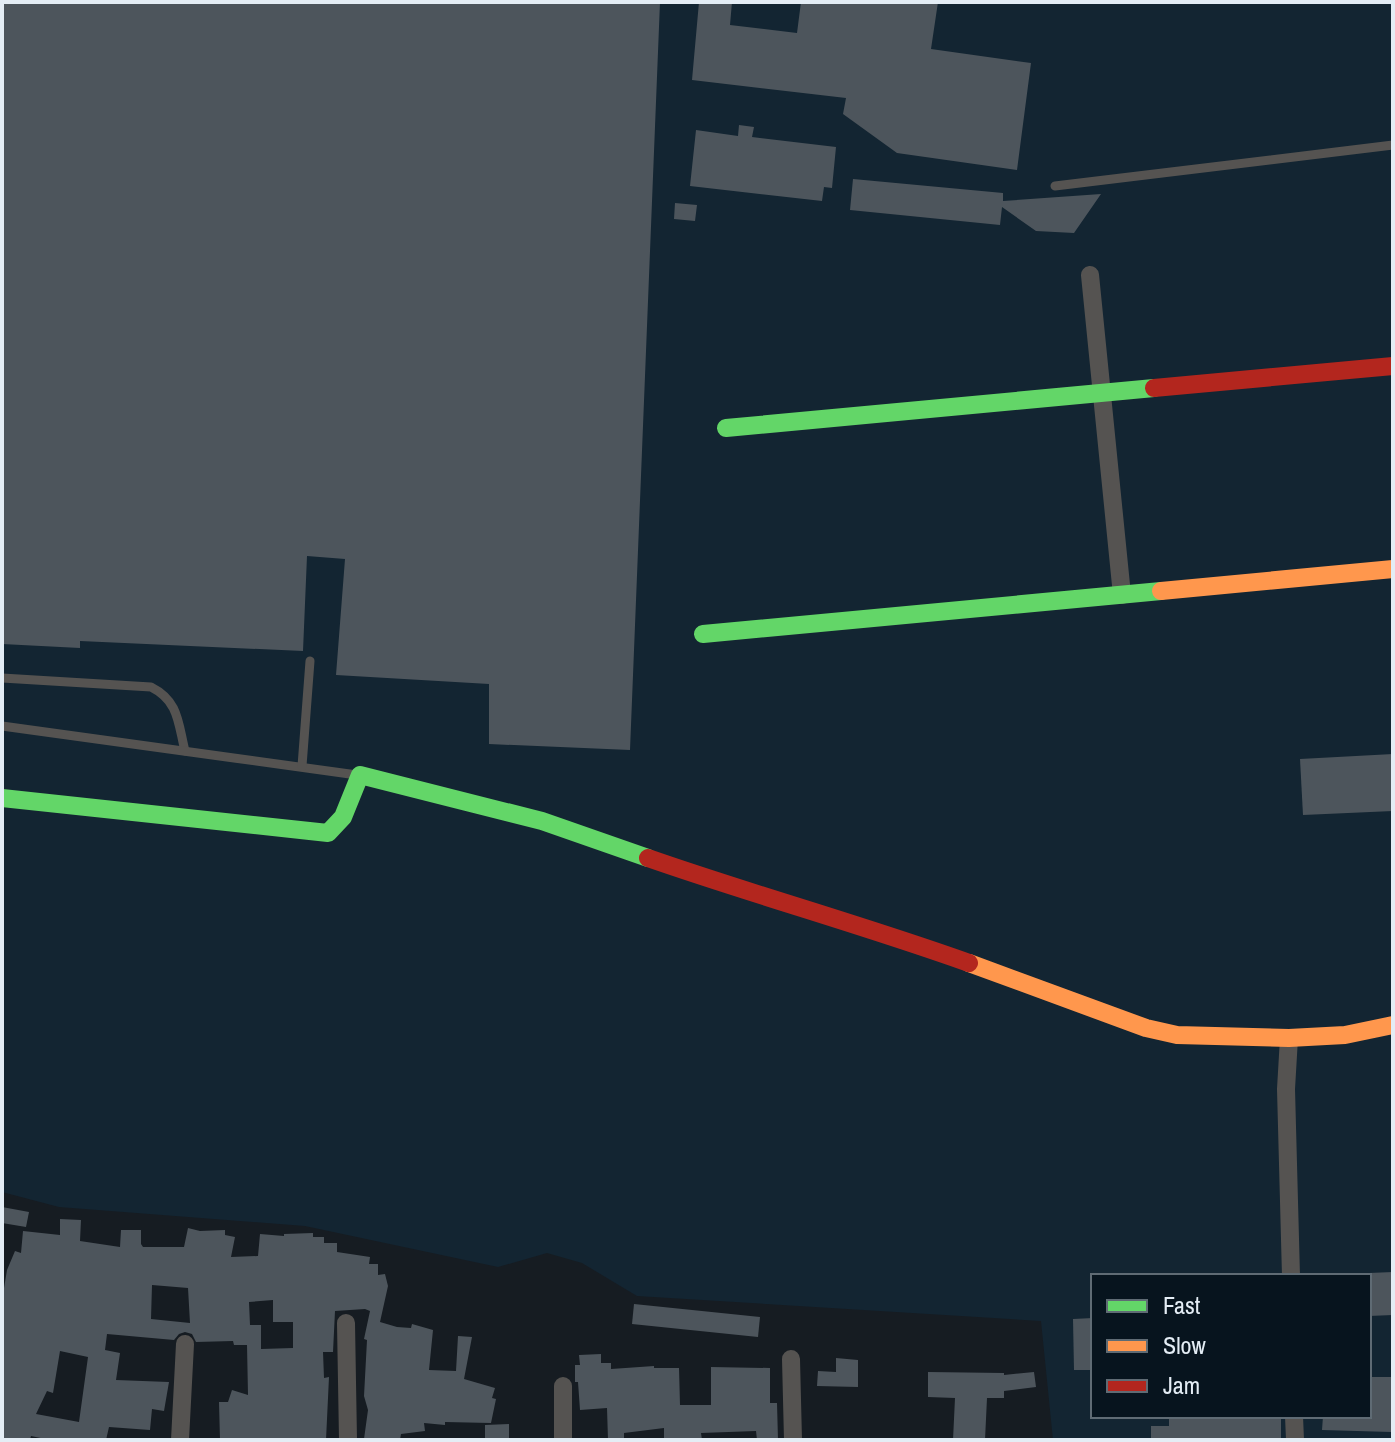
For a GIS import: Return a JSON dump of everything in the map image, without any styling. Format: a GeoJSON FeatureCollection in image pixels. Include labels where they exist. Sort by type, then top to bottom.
{"type":"FeatureCollection","features":[{"type":"Feature","properties":{"kind":"street"},"geometry":{"type":"LineString","coordinates":[[1090,275],[1122,595]]}},
{"type":"Feature","properties":{"kind":"street"},"geometry":{"type":"LineString","coordinates":[[726,428],[1393,366]]}},
{"type":"Feature","properties":{"kind":"street"},"geometry":{"type":"LineString","coordinates":[[703,634],[1393,569]]}},
{"type":"Feature","properties":{"kind":"street"},"geometry":{"type":"LineString","coordinates":[[2,798],[328,833],[343,817],[360,775],[542,821],[732,887],[905,940],[1146,1028],[1177,1035],[1289,1038],[1345,1035],[1393,1025]]}},
{"type":"Feature","properties":{"kind":"street"},"geometry":{"type":"LineString","coordinates":[[1289,1038],[1286,1089],[1291,1274]]}},
{"type":"Feature","properties":{"kind":"street"},"geometry":{"type":"LineString","coordinates":[[346,1323],[348,1440]]}},
{"type":"Feature","properties":{"kind":"street"},"geometry":{"type":"LineString","coordinates":[[180,1440],[185,1344]]}},
{"type":"Feature","properties":{"kind":"street"},"geometry":{"type":"LineString","coordinates":[[791,1359],[793,1440]]}},
{"type":"Feature","properties":{"kind":"street"},"geometry":{"type":"LineString","coordinates":[[563,1386],[563,1440]]}},
{"type":"Feature","properties":{"kind":"street"},"geometry":{"type":"LineString","coordinates":[[1294,1418],[1295,1440]]}},
{"type":"Feature","properties":{"kind":"lane"},"geometry":{"type":"LineString","coordinates":[[1055,186],[1393,145]]}},
{"type":"Feature","properties":{"kind":"lane"},"geometry":{"type":"LineString","coordinates":[[302,766],[310,661]]}},
{"type":"Feature","properties":{"kind":"lane"},"geometry":{"type":"LineString","coordinates":[[2,678],[151,687],[165,694],[174,705],[185,751]]}},
{"type":"Feature","properties":{"kind":"lane"},"geometry":{"type":"LineString","coordinates":[[2,726],[360,775]]}},
{"type":"Feature","properties":{"kind":"shaded area"},"geometry":{"type":"Polygon","coordinates":[[[2,2],[1393,2],[1393,1440],[1053,1440],[1041,1321],[637,1296],[582,1263],[547,1253],[498,1267],[305,1226],[59,1207],[2,1192],[2,2]]]}},
{"type":"Feature","properties":{"kind":"building"},"geometry":{"type":"Polygon","coordinates":[[[2,2],[660,2],[630,750],[489,744],[489,684],[336,675],[345,559],[307,556],[303,651],[80,641],[80,648],[2,644],[2,2]]]}},
{"type":"Feature","properties":{"kind":"building"},"geometry":{"type":"Polygon","coordinates":[[[699,2],[732,2],[730,25],[797,33],[801,2],[938,2],[931,49],[1031,63],[1017,170],[897,153],[843,114],[846,98],[692,80],[699,2]]]}},
{"type":"Feature","properties":{"kind":"building"},"geometry":{"type":"Polygon","coordinates":[[[739,125],[754,127],[752,137],[836,147],[832,188],[824,187],[822,201],[690,186],[696,130],[738,136],[739,125]]]}},
{"type":"Feature","properties":{"kind":"building"},"geometry":{"type":"Polygon","coordinates":[[[853,179],[1003,193],[1003,201],[1101,194],[1074,233],[1036,231],[1002,207],[1000,225],[850,210],[853,179]]]}},
{"type":"Feature","properties":{"kind":"building"},"geometry":{"type":"Polygon","coordinates":[[[675,203],[697,205],[695,221],[674,219],[675,203]]]}},
{"type":"Feature","properties":{"kind":"building"},"geometry":{"type":"Polygon","coordinates":[[[1393,754],[1393,811],[1303,815],[1300,759],[1393,754]]]}},
{"type":"Feature","properties":{"kind":"building"},"geometry":{"type":"Polygon","coordinates":[[[2,1207],[29,1212],[26,1227],[2,1223],[2,1207]]]}},
{"type":"Feature","properties":{"kind":"building"},"geometry":{"type":"Polygon","coordinates":[[[60,1219],[81,1220],[80,1241],[120,1247],[121,1230],[141,1230],[143,1247],[184,1247],[188,1228],[225,1230],[225,1235],[235,1237],[231,1257],[258,1256],[260,1234],[284,1236],[313,1233],[313,1237],[324,1237],[324,1243],[337,1243],[337,1252],[370,1257],[369,1264],[378,1264],[378,1275],[385,1274],[388,1286],[380,1322],[411,1328],[412,1324],[433,1330],[429,1370],[456,1371],[458,1336],[472,1337],[464,1379],[495,1388],[491,1423],[424,1423],[425,1431],[401,1434],[400,1440],[364,1439],[368,1410],[364,1396],[367,1340],[364,1339],[370,1311],[365,1309],[335,1311],[333,1352],[323,1352],[324,1378],[329,1377],[326,1440],[220,1440],[219,1402],[228,1402],[232,1390],[248,1395],[247,1345],[234,1345],[233,1341],[196,1342],[192,1334],[185,1332],[174,1340],[107,1334],[105,1350],[120,1353],[116,1380],[169,1382],[164,1411],[152,1409],[150,1430],[109,1427],[106,1440],[50,1440],[31,1436],[30,1440],[2,1440],[2,1300],[7,1270],[15,1251],[21,1253],[23,1231],[60,1235],[60,1219]],[[152,1285],[151,1319],[190,1323],[188,1288],[152,1285]],[[273,1300],[249,1302],[250,1325],[261,1325],[261,1349],[293,1348],[293,1322],[273,1322],[273,1300]],[[60,1351],[53,1393],[47,1391],[36,1414],[79,1422],[88,1357],[60,1351]]]}},
{"type":"Feature","properties":{"kind":"building"},"geometry":{"type":"Polygon","coordinates":[[[1393,1272],[1393,1315],[1371,1316],[1369,1273],[1393,1272]]]}},
{"type":"Feature","properties":{"kind":"building"},"geometry":{"type":"Polygon","coordinates":[[[634,1304],[760,1317],[758,1337],[632,1324],[634,1304]]]}},
{"type":"Feature","properties":{"kind":"building"},"geometry":{"type":"Polygon","coordinates":[[[1091,1318],[1091,1370],[1074,1370],[1073,1319],[1091,1318]]]}},
{"type":"Feature","properties":{"kind":"building"},"geometry":{"type":"Polygon","coordinates":[[[601,1354],[601,1363],[611,1363],[611,1369],[679,1368],[680,1405],[711,1405],[711,1367],[770,1368],[770,1403],[777,1403],[778,1440],[757,1440],[756,1431],[701,1433],[702,1440],[664,1440],[664,1428],[624,1433],[624,1440],[608,1440],[607,1408],[580,1410],[578,1382],[575,1382],[575,1365],[580,1365],[579,1355],[601,1354]]]}},
{"type":"Feature","properties":{"kind":"building"},"geometry":{"type":"Polygon","coordinates":[[[836,1358],[858,1360],[858,1387],[817,1386],[818,1371],[836,1372],[836,1358]]]}},
{"type":"Feature","properties":{"kind":"building"},"geometry":{"type":"Polygon","coordinates":[[[928,1372],[1004,1375],[1034,1372],[1036,1387],[1004,1391],[1004,1398],[987,1398],[985,1440],[953,1440],[955,1398],[928,1397],[928,1372]]]}},
{"type":"Feature","properties":{"kind":"building"},"geometry":{"type":"Polygon","coordinates":[[[1371,1377],[1393,1377],[1391,1432],[1322,1430],[1323,1418],[1371,1418],[1371,1377]]]}},
{"type":"Feature","properties":{"kind":"building"},"geometry":{"type":"Polygon","coordinates":[[[1169,1418],[1281,1418],[1281,1440],[1151,1440],[1151,1426],[1169,1426],[1169,1418]]]}},
{"type":"Feature","properties":{"kind":"building"},"geometry":{"type":"Polygon","coordinates":[[[509,1424],[509,1439],[485,1440],[485,1425],[509,1424]]]}},
{"type":"Feature","properties":{"kind":"traffic: fast"},"geometry":{"type":"LineString","coordinates":[[726,428],[1154,388]]}},
{"type":"Feature","properties":{"kind":"traffic: fast"},"geometry":{"type":"LineString","coordinates":[[703,634],[1161,591]]}},
{"type":"Feature","properties":{"kind":"traffic: fast"},"geometry":{"type":"LineString","coordinates":[[2,798],[328,833],[343,817],[360,775],[542,821],[648,858]]}},
{"type":"Feature","properties":{"kind":"traffic: slow"},"geometry":{"type":"LineString","coordinates":[[1161,591],[1393,569]]}},
{"type":"Feature","properties":{"kind":"traffic: slow"},"geometry":{"type":"LineString","coordinates":[[969,963],[1146,1028],[1177,1035],[1289,1038],[1345,1035],[1393,1025]]}},
{"type":"Feature","properties":{"kind":"traffic: jam"},"geometry":{"type":"LineString","coordinates":[[1154,388],[1393,366]]}},
{"type":"Feature","properties":{"kind":"traffic: jam"},"geometry":{"type":"LineString","coordinates":[[648,858],[969,963]]}}]}
